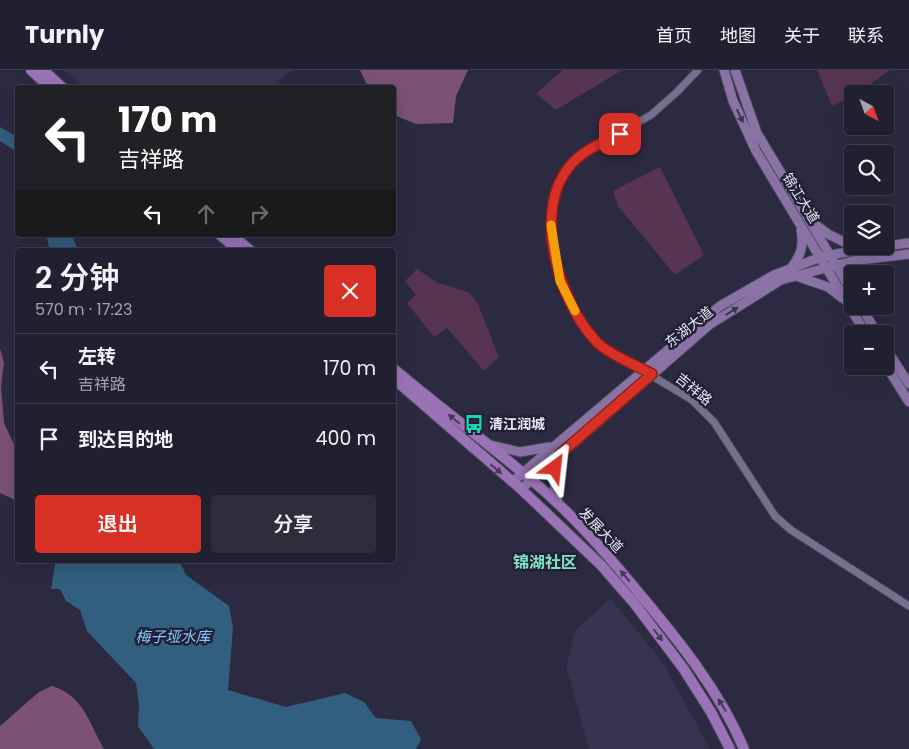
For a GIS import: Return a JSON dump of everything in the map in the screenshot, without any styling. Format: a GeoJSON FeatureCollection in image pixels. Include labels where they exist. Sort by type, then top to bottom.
{"type":"FeatureCollection","features":[{"type":"Feature","properties":{"kind":"highway"},"geometry":{"type":"LineString","coordinates":[[31,70],[47,85]]}},
{"type":"Feature","properties":{"kind":"highway"},"geometry":{"type":"LineString","coordinates":[[43,70],[60,85]]}},
{"type":"Feature","properties":{"kind":"highway"},"geometry":{"type":"LineString","coordinates":[[222,237],[236,248]]}},
{"type":"Feature","properties":{"kind":"highway"},"geometry":{"type":"LineString","coordinates":[[234,237],[248,248]]}},
{"type":"Feature","properties":{"kind":"highway","name":"发展大道"},"geometry":{"type":"LineString","coordinates":[[396,371],[481,441],[522,472],[609,557],[692,657],[726,711],[744,749]]}},
{"type":"Feature","properties":{"kind":"highway","name":"发展大道"},"geometry":{"type":"LineString","coordinates":[[396,381],[521,489],[601,565],[634,603],[683,668],[711,712],[730,749]]}},
{"type":"Feature","properties":{"kind":"main road","name":"锦江大道"},"geometry":{"type":"LineString","coordinates":[[724,70],[733,101],[756,151],[804,220],[826,256],[837,265],[844,278]]}},
{"type":"Feature","properties":{"kind":"main road","name":"锦江大道"},"geometry":{"type":"LineString","coordinates":[[735,70],[758,133],[804,220]]}},
{"type":"Feature","properties":{"kind":"main road"},"geometry":{"type":"LineString","coordinates":[[804,220],[844,241]]}},
{"type":"Feature","properties":{"kind":"main road"},"geometry":{"type":"LineString","coordinates":[[804,220],[804,242],[793,272],[828,287],[844,300]]}},
{"type":"Feature","properties":{"kind":"main road"},"geometry":{"type":"LineString","coordinates":[[894,245],[909,244]]}},
{"type":"Feature","properties":{"kind":"main road","name":"东湖大道"},"geometry":{"type":"LineString","coordinates":[[521,489],[530,479],[709,325],[793,272],[826,256],[844,251]]}},
{"type":"Feature","properties":{"kind":"main road","name":"东湖大道"},"geometry":{"type":"LineString","coordinates":[[512,482],[643,369],[720,306],[774,275],[826,268],[862,259],[909,254]]}},
{"type":"Feature","properties":{"kind":"main road","name":"锦江大道"},"geometry":{"type":"LineString","coordinates":[[826,256],[826,268],[844,297]]}},
{"type":"Feature","properties":{"kind":"main road"},"geometry":{"type":"LineString","coordinates":[[857,265],[862,259]]}},
{"type":"Feature","properties":{"kind":"main road"},"geometry":{"type":"LineString","coordinates":[[894,361],[909,384]]}},
{"type":"Feature","properties":{"kind":"main road"},"geometry":{"type":"LineString","coordinates":[[892,375],[909,402]]}},
{"type":"Feature","properties":{"kind":"main road"},"geometry":{"type":"LineString","coordinates":[[481,441],[502,449],[520,452],[554,445]]}},
{"type":"Feature","properties":{"kind":"main road"},"geometry":{"type":"LineString","coordinates":[[560,454],[554,479],[555,497],[560,508]]}},
{"type":"Feature","properties":{"kind":"street","name":"吉祥路"},"geometry":{"type":"LineString","coordinates":[[698,70],[651,115],[588,150],[568,167],[552,199],[551,228],[560,281],[574,309],[594,341],[652,374],[692,400],[714,422],[775,516],[791,530],[909,606]]}},
{"type":"Feature","properties":{"kind":"shaded area"},"geometry":{"type":"Polygon","coordinates":[[[64,70],[292,70],[274,85],[81,85],[64,70]]]}},
{"type":"Feature","properties":{"kind":"shaded area"},"geometry":{"type":"Polygon","coordinates":[[[360,70],[468,70],[456,96],[453,123],[416,124],[396,116],[396,85],[367,85],[360,70]]]}},
{"type":"Feature","properties":{"kind":"shaded area"},"geometry":{"type":"Polygon","coordinates":[[[563,70],[622,70],[556,110],[536,94],[563,70]]]}},
{"type":"Feature","properties":{"kind":"shaded area"},"geometry":{"type":"Polygon","coordinates":[[[817,70],[890,70],[869,85],[844,85],[844,100],[832,106],[817,70]]]}},
{"type":"Feature","properties":{"kind":"shaded area"},"geometry":{"type":"Polygon","coordinates":[[[660,167],[704,255],[675,275],[618,206],[613,191],[660,167]]]}},
{"type":"Feature","properties":{"kind":"shaded area"},"geometry":{"type":"Polygon","coordinates":[[[417,269],[436,282],[470,293],[478,304],[499,357],[484,371],[447,328],[434,337],[407,303],[416,295],[405,281],[417,269]]]}},
{"type":"Feature","properties":{"kind":"shaded area"},"geometry":{"type":"Polygon","coordinates":[[[0,348],[4,363],[1,386],[4,423],[15,447],[15,500],[0,493],[0,348]]]}},
{"type":"Feature","properties":{"kind":"shaded area"},"geometry":{"type":"Polygon","coordinates":[[[610,598],[662,661],[710,749],[589,749],[566,666],[576,630],[610,598]]]}},
{"type":"Feature","properties":{"kind":"shaded area"},"geometry":{"type":"Polygon","coordinates":[[[52,686],[72,696],[79,703],[104,749],[0,749],[0,726],[39,692],[52,686]]]}},
{"type":"Feature","properties":{"kind":"water"},"geometry":{"type":"Polygon","coordinates":[[[0,127],[15,136],[15,151],[0,141],[0,127]]]}},
{"type":"Feature","properties":{"kind":"water"},"geometry":{"type":"Polygon","coordinates":[[[47,237],[73,237],[77,248],[49,248],[47,237]]]}},
{"type":"Feature","properties":{"kind":"water","name":"梅子垭水库"},"geometry":{"type":"Polygon","coordinates":[[[55,563],[180,563],[186,575],[229,606],[233,628],[228,690],[286,707],[345,693],[364,702],[376,718],[411,721],[421,739],[416,749],[154,749],[138,726],[139,704],[136,683],[87,631],[80,610],[66,601],[60,589],[51,589],[55,563]]]}},
{"type":"Feature","properties":{"kind":"slow traffic"},"geometry":{"type":"LineString","coordinates":[[551,225],[560,281],[575,311]]}},
{"type":"Feature","properties":{"kind":"place","name":"清江润城"},"geometry":{"type":"Point","coordinates":[474,424]}},
{"type":"Feature","properties":{"kind":"district","name":"锦湖社区"},"geometry":{"type":"Point","coordinates":[545,562]}},
{"type":"Feature","properties":{"kind":"route"},"geometry":{"type":"LineString","coordinates":[[555,468],[560,454],[652,374],[594,341],[574,309],[560,281],[551,228],[552,199],[568,167],[588,150],[620,134]]}}]}
